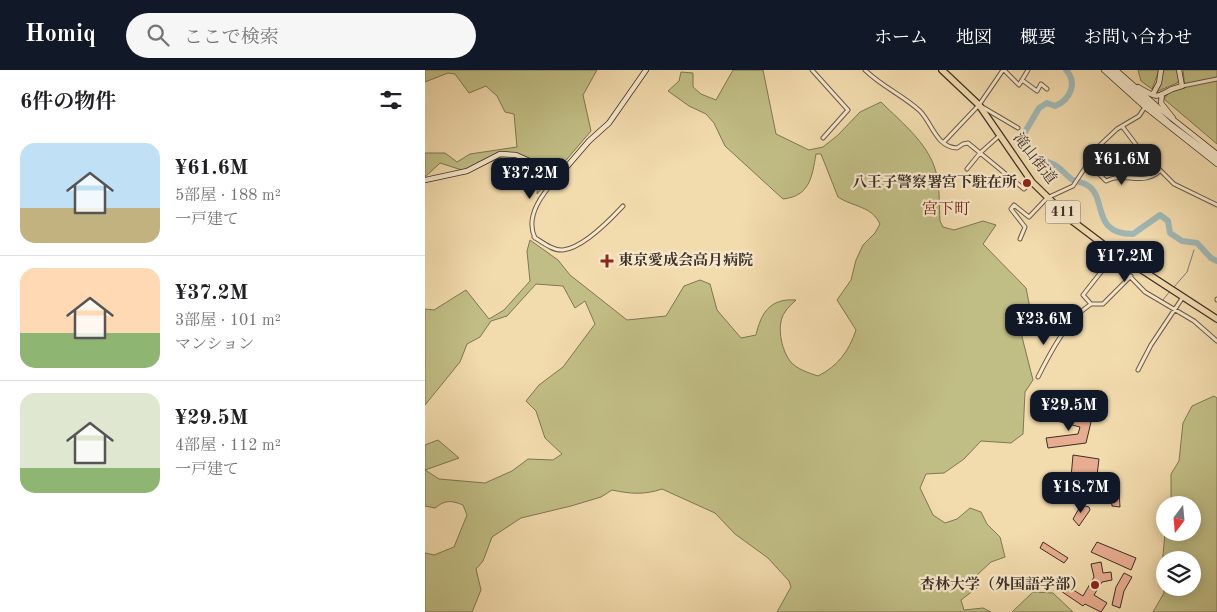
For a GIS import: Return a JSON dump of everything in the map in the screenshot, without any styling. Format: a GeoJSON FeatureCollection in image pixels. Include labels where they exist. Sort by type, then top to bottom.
{"type":"FeatureCollection","features":[{"type":"Feature","properties":{"kind":"highway","name":"滝山街道"},"geometry":{"type":"LineString","coordinates":[[942,70],[979,105],[1033,182],[1071,220],[1108,252],[1216,317]]}},
{"type":"Feature","properties":{"kind":"main road"},"geometry":{"type":"LineString","coordinates":[[425,180],[467,171],[500,154],[516,155],[552,171],[564,170],[589,141],[609,123],[646,70]]}},
{"type":"Feature","properties":{"kind":"main road"},"geometry":{"type":"LineString","coordinates":[[1104,70],[1145,107],[1217,164]]}},
{"type":"Feature","properties":{"kind":"main road"},"geometry":{"type":"LineString","coordinates":[[1110,70],[1169,122],[1217,159]]}},
{"type":"Feature","properties":{"kind":"main road"},"geometry":{"type":"LineString","coordinates":[[1116,70],[1217,154]]}},
{"type":"Feature","properties":{"kind":"main road"},"geometry":{"type":"LineString","coordinates":[[1153,94],[1159,83],[1161,70]]}},
{"type":"Feature","properties":{"kind":"main road"},"geometry":{"type":"LineString","coordinates":[[1127,80],[1153,96],[1162,94],[1171,88],[1182,86],[1179,70]]}},
{"type":"Feature","properties":{"kind":"main road"},"geometry":{"type":"LineString","coordinates":[[1162,94],[1161,103],[1175,121]]}},
{"type":"Feature","properties":{"kind":"street"},"geometry":{"type":"LineString","coordinates":[[812,70],[848,110],[823,138]]}},
{"type":"Feature","properties":{"kind":"street"},"geometry":{"type":"LineString","coordinates":[[865,70],[921,112],[931,131],[944,142],[953,148],[968,143],[1024,189],[1033,182]]}},
{"type":"Feature","properties":{"kind":"street"},"geometry":{"type":"LineString","coordinates":[[944,142],[979,105],[1003,70],[1019,85],[1028,70]]}},
{"type":"Feature","properties":{"kind":"street"},"geometry":{"type":"LineString","coordinates":[[1182,86],[1217,79]]}},
{"type":"Feature","properties":{"kind":"street"},"geometry":{"type":"LineString","coordinates":[[1022,80],[1037,90],[1041,84],[1047,89]]}},
{"type":"Feature","properties":{"kind":"street"},"geometry":{"type":"LineString","coordinates":[[979,105],[1019,128]]}},
{"type":"Feature","properties":{"kind":"street"},"geometry":{"type":"LineString","coordinates":[[1020,240],[1025,227],[1011,209],[1014,205],[1029,217],[1047,198],[1076,184],[1096,150],[1121,126],[1139,116],[1145,107]]}},
{"type":"Feature","properties":{"kind":"street"},"geometry":{"type":"LineString","coordinates":[[1121,126],[1175,184],[1217,205]]}},
{"type":"Feature","properties":{"kind":"street"},"geometry":{"type":"LineString","coordinates":[[967,170],[980,153],[1000,135]]}},
{"type":"Feature","properties":{"kind":"street"},"geometry":{"type":"LineString","coordinates":[[1089,164],[1106,181],[1114,177],[1147,179],[1161,171]]}},
{"type":"Feature","properties":{"kind":"street"},"geometry":{"type":"LineString","coordinates":[[564,170],[543,193],[537,205],[530,224],[535,238],[558,250],[569,248],[599,229],[623,206]]}},
{"type":"Feature","properties":{"kind":"street"},"geometry":{"type":"LineString","coordinates":[[1108,252],[1145,292],[1194,320],[1217,341]]}},
{"type":"Feature","properties":{"kind":"street"},"geometry":{"type":"LineString","coordinates":[[1091,304],[1083,295],[1105,267],[1108,252]]}},
{"type":"Feature","properties":{"kind":"street"},"geometry":{"type":"LineString","coordinates":[[1038,376],[1069,326],[1085,306],[1103,304],[1131,276]]}},
{"type":"Feature","properties":{"kind":"street"},"geometry":{"type":"LineString","coordinates":[[1138,370],[1148,350],[1183,297]]}},
{"type":"Feature","properties":{"kind":"shaded area"},"geometry":{"type":"Polygon","coordinates":[[[425,70],[597,70],[583,95],[591,131],[537,194],[538,179],[526,173],[517,161],[499,158],[468,172],[440,163],[425,177],[425,153],[445,153],[457,162],[470,154],[517,147],[514,114],[505,112],[497,96],[486,86],[469,93],[455,74],[448,73],[425,82],[425,70]]]}},
{"type":"Feature","properties":{"kind":"shaded area"},"geometry":{"type":"Polygon","coordinates":[[[733,70],[763,70],[776,134],[809,150],[823,147],[838,135],[860,112],[881,102],[907,127],[929,155],[937,177],[940,221],[943,227],[954,230],[983,221],[996,225],[983,244],[1026,288],[1030,308],[1022,337],[1033,380],[1025,392],[1023,434],[1011,443],[981,441],[964,459],[944,473],[926,474],[920,488],[933,515],[945,523],[957,519],[970,508],[981,512],[987,524],[1000,537],[1005,557],[991,562],[977,575],[978,587],[961,600],[964,610],[983,608],[991,612],[777,612],[791,587],[789,581],[768,558],[735,534],[715,513],[662,489],[637,493],[612,490],[601,497],[521,518],[492,537],[483,561],[476,569],[481,590],[472,612],[425,612],[425,553],[434,555],[454,547],[467,515],[463,505],[455,502],[445,502],[435,508],[425,506],[425,470],[439,479],[485,483],[512,471],[528,459],[553,460],[562,454],[545,438],[536,411],[526,401],[539,385],[563,367],[595,324],[585,301],[575,308],[563,286],[536,284],[507,316],[491,321],[480,337],[467,344],[460,362],[425,405],[425,309],[434,310],[466,290],[489,319],[504,310],[530,281],[527,251],[530,240],[558,260],[570,275],[627,320],[666,316],[684,286],[700,280],[710,284],[717,310],[741,338],[756,335],[764,314],[773,304],[787,300],[796,300],[782,317],[780,330],[787,356],[790,361],[803,370],[818,376],[837,363],[850,345],[856,330],[837,300],[851,280],[856,260],[863,245],[875,233],[880,224],[877,218],[867,210],[838,197],[821,154],[816,154],[811,178],[804,190],[792,197],[783,199],[725,146],[714,123],[706,114],[689,106],[668,91],[679,81],[681,72],[693,73],[693,87],[701,94],[716,100],[733,70]]]}},
{"type":"Feature","properties":{"kind":"shaded area"},"geometry":{"type":"Polygon","coordinates":[[[1138,70],[1159,70],[1152,89],[1141,81],[1138,70]]]}},
{"type":"Feature","properties":{"kind":"shaded area"},"geometry":{"type":"Polygon","coordinates":[[[1163,70],[1177,70],[1179,80],[1177,83],[1156,92],[1163,70]]]}},
{"type":"Feature","properties":{"kind":"shaded area"},"geometry":{"type":"Polygon","coordinates":[[[1183,70],[1217,70],[1217,144],[1164,99],[1170,91],[1185,88],[1183,70]]]}},
{"type":"Feature","properties":{"kind":"shaded area"},"geometry":{"type":"Polygon","coordinates":[[[1214,396],[1217,398],[1217,612],[1153,612],[1162,596],[1201,596],[1201,551],[1163,551],[1164,541],[1201,541],[1201,496],[1171,496],[1171,474],[1179,461],[1183,423],[1192,406],[1214,396]]]}},
{"type":"Feature","properties":{"kind":"shaded area"},"geometry":{"type":"Polygon","coordinates":[[[438,440],[459,458],[425,470],[425,445],[438,440]]]}},
{"type":"Feature","properties":{"kind":"shaded area"},"geometry":{"type":"Polygon","coordinates":[[[1033,592],[1053,593],[1073,612],[1012,612],[1033,592]]]}},
{"type":"Feature","properties":{"kind":"building"},"geometry":{"type":"Polygon","coordinates":[[[1050,412],[1091,422],[1086,443],[1048,448],[1046,438],[1078,434],[1080,427],[1049,419],[1050,412]]]}},
{"type":"Feature","properties":{"kind":"building"},"geometry":{"type":"Polygon","coordinates":[[[1073,455],[1099,459],[1095,492],[1070,489],[1073,455]]]}},
{"type":"Feature","properties":{"kind":"building"},"geometry":{"type":"Polygon","coordinates":[[[1110,491],[1119,491],[1120,507],[1112,506],[1110,491]]]}},
{"type":"Feature","properties":{"kind":"building"},"geometry":{"type":"Polygon","coordinates":[[[1081,505],[1089,507],[1090,510],[1079,526],[1073,519],[1081,505]]]}},
{"type":"Feature","properties":{"kind":"building"},"geometry":{"type":"Polygon","coordinates":[[[1043,542],[1068,558],[1064,563],[1040,548],[1043,542]]]}},
{"type":"Feature","properties":{"kind":"building"},"geometry":{"type":"Polygon","coordinates":[[[1097,542],[1136,558],[1131,570],[1091,552],[1097,542]]]}},
{"type":"Feature","properties":{"kind":"building"},"geometry":{"type":"Polygon","coordinates":[[[1101,562],[1103,573],[1111,572],[1112,580],[1102,582],[1094,595],[1107,603],[1101,612],[1085,604],[1083,606],[1058,589],[1062,583],[1083,596],[1094,577],[1091,564],[1101,562]]]}},
{"type":"Feature","properties":{"kind":"building"},"geometry":{"type":"Polygon","coordinates":[[[1124,573],[1132,577],[1124,591],[1120,608],[1112,605],[1116,587],[1124,573]]]}},
{"type":"Feature","properties":{"kind":"waterway"},"geometry":{"type":"LineString","coordinates":[[1066,70],[1070,75],[1071,91],[1065,100],[1055,106],[1047,103],[1039,108],[1025,132],[1024,139],[1029,151],[1038,158],[1055,165],[1068,177],[1085,184],[1093,191],[1105,222],[1111,228],[1133,234],[1160,215],[1168,221],[1170,233],[1182,241],[1197,243],[1211,258],[1217,261]]}},
{"type":"Feature","properties":{"kind":"waterway"},"geometry":{"type":"LineString","coordinates":[[1174,287],[1187,272],[1194,250]]}},
{"type":"Feature","properties":{"kind":"waterway"},"geometry":{"type":"LineString","coordinates":[[1163,300],[1170,291]]}},
{"type":"Feature","properties":{"kind":"place","name":"八王子警察署宮下駐在所"},"geometry":{"type":"Point","coordinates":[1027,183]}},
{"type":"Feature","properties":{"kind":"place","name":"東京愛成会高月病院"},"geometry":{"type":"Point","coordinates":[607,261]}},
{"type":"Feature","properties":{"kind":"place","name":"杏林大学（外国語学部）"},"geometry":{"type":"Point","coordinates":[1095,585]}},
{"type":"Feature","properties":{"kind":"district","name":"宮下町"},"geometry":{"type":"Point","coordinates":[946,210]}}]}
